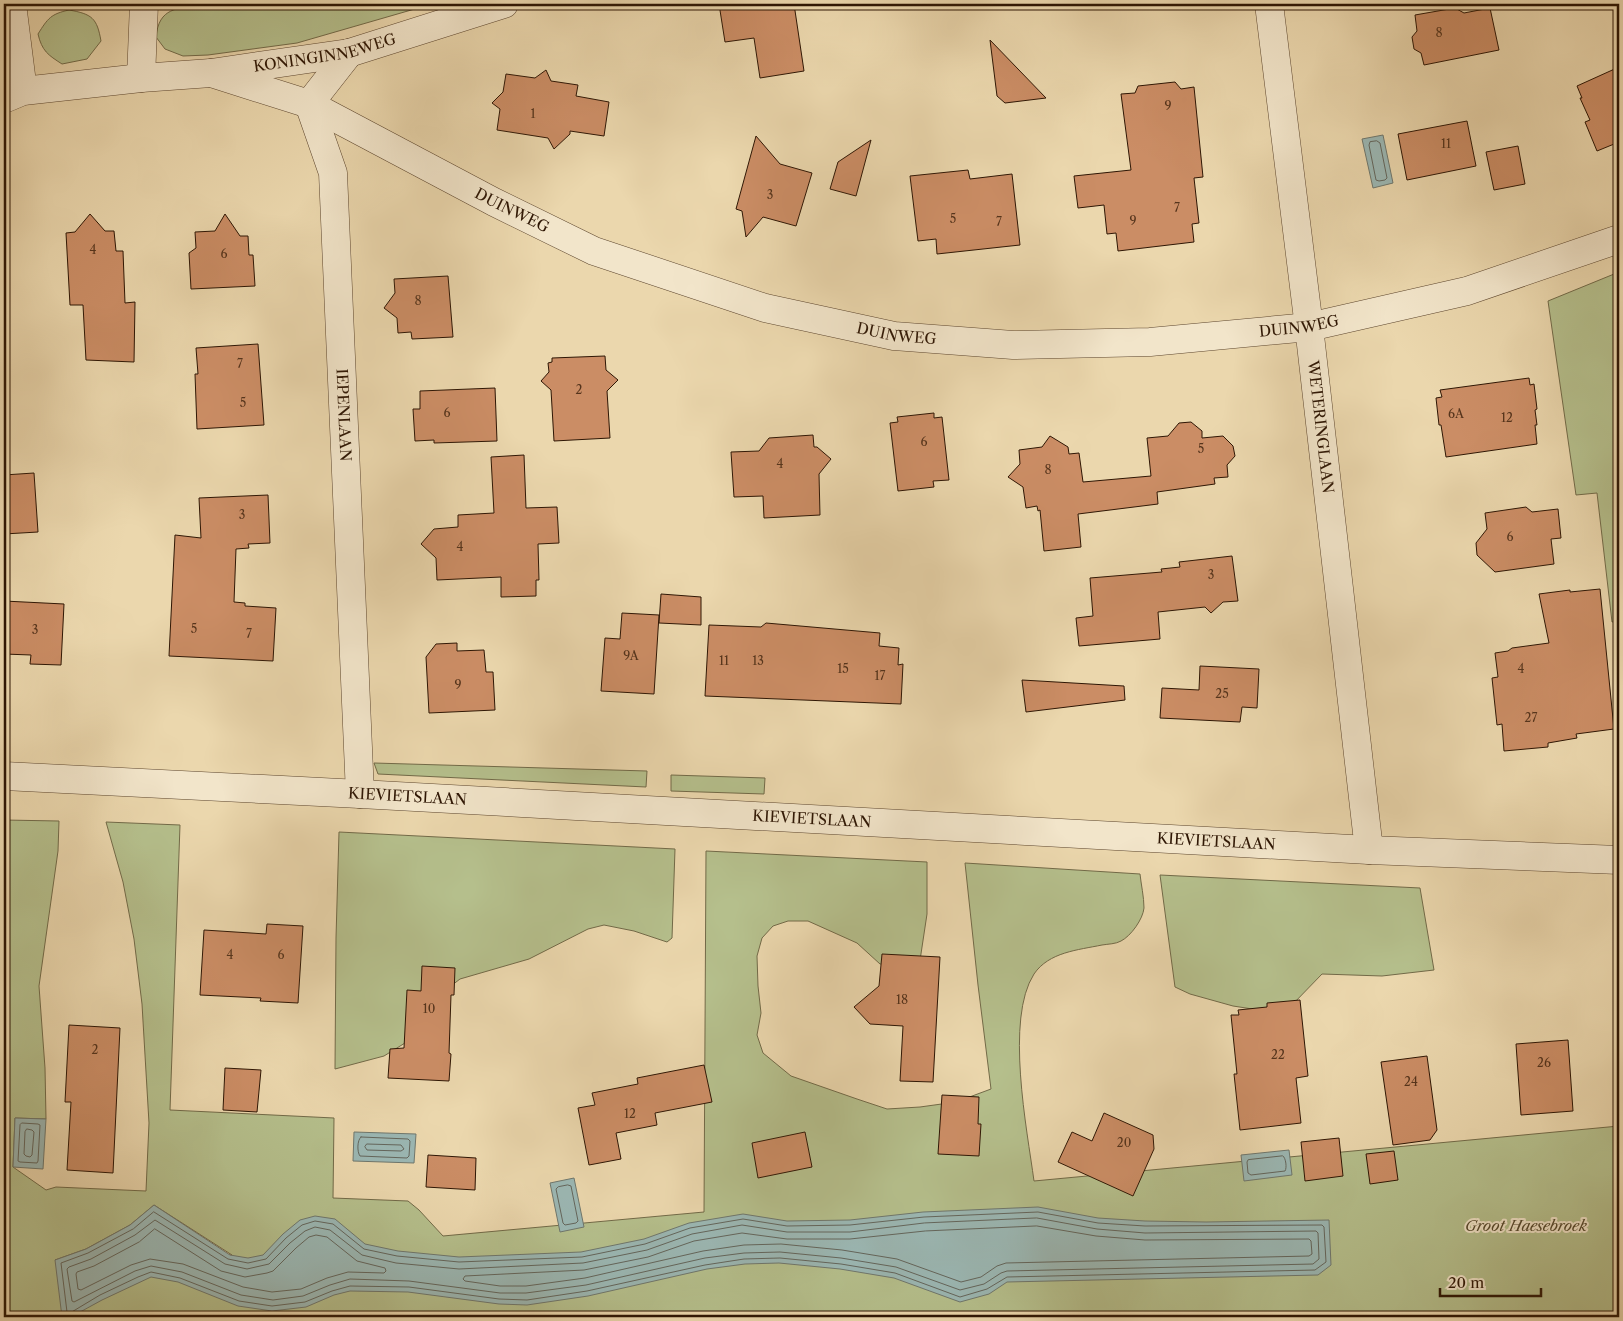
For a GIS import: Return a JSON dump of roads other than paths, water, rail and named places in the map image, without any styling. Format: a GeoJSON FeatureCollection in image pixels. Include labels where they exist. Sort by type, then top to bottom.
{"type":"FeatureCollection","features":[{"type":"Feature","properties":{"kind":"street","name":"KONINGINNEWEG"},"geometry":{"type":"LineString","coordinates":[[12,4],[14,95],[141,78],[211,73],[349,53],[504,4]]}},
{"type":"Feature","properties":{"kind":"street"},"geometry":{"type":"LineString","coordinates":[[141,78],[144,4]]}},
{"type":"Feature","properties":{"kind":"street","name":"WETERINGLAAN"},"geometry":{"type":"LineString","coordinates":[[1269,4],[1309,327],[1369,850]]}},
{"type":"Feature","properties":{"kind":"street"},"geometry":{"type":"LineString","coordinates":[[309,104],[349,53]]}},
{"type":"Feature","properties":{"kind":"street","name":"DUINWEG"},"geometry":{"type":"LineString","coordinates":[[211,73],[309,104],[494,202],[594,251],[765,308],[894,336],[1023,345],[1150,342],[1309,327],[1467,291],[1619,239]]}},
{"type":"Feature","properties":{"kind":"street","name":"IEPENLAAN"},"geometry":{"type":"LineString","coordinates":[[309,104],[333,173],[360,794]]}},
{"type":"Feature","properties":{"kind":"street","name":"KIEVIETSLAAN"},"geometry":{"type":"LineString","coordinates":[[4,776],[1369,850],[1619,860]]}},
{"type":"Feature","properties":{"kind":"water"},"geometry":{"type":"Polygon","coordinates":[[[1383,135],[1393,183],[1373,188],[1362,139],[1383,135]]]}},
{"type":"Feature","properties":{"kind":"water"},"geometry":{"type":"Polygon","coordinates":[[[15,1118],[46,1119],[43,1169],[13,1167],[15,1118]]]}},
{"type":"Feature","properties":{"kind":"water"},"geometry":{"type":"Polygon","coordinates":[[[354,1132],[416,1134],[414,1163],[353,1161],[354,1132]]]}},
{"type":"Feature","properties":{"kind":"water"},"geometry":{"type":"Polygon","coordinates":[[[1289,1150],[1292,1175],[1244,1181],[1241,1155],[1289,1150]]]}},
{"type":"Feature","properties":{"kind":"water"},"geometry":{"type":"Polygon","coordinates":[[[574,1178],[584,1227],[560,1232],[550,1183],[574,1178]]]}},
{"type":"Feature","properties":{"kind":"water"},"geometry":{"type":"Polygon","coordinates":[[[154,1205],[230,1255],[248,1258],[263,1255],[283,1234],[300,1220],[315,1216],[335,1219],[365,1244],[398,1251],[459,1257],[581,1252],[644,1239],[689,1223],[743,1214],[787,1221],[850,1220],[923,1212],[1038,1207],[1098,1218],[1145,1221],[1329,1220],[1331,1265],[1318,1275],[1007,1282],[989,1294],[960,1302],[894,1278],[840,1269],[779,1263],[745,1264],[707,1269],[588,1296],[527,1305],[499,1304],[408,1292],[350,1291],[334,1295],[306,1307],[272,1311],[238,1306],[178,1282],[151,1277],[71,1317],[62,1317],[55,1260],[86,1249],[130,1225],[154,1205]]]}},
{"type":"Feature","properties":{"kind":"park label","name":"Groot Haesebroek"},"geometry":{"type":"Point","coordinates":[1526,1226]}}]}
